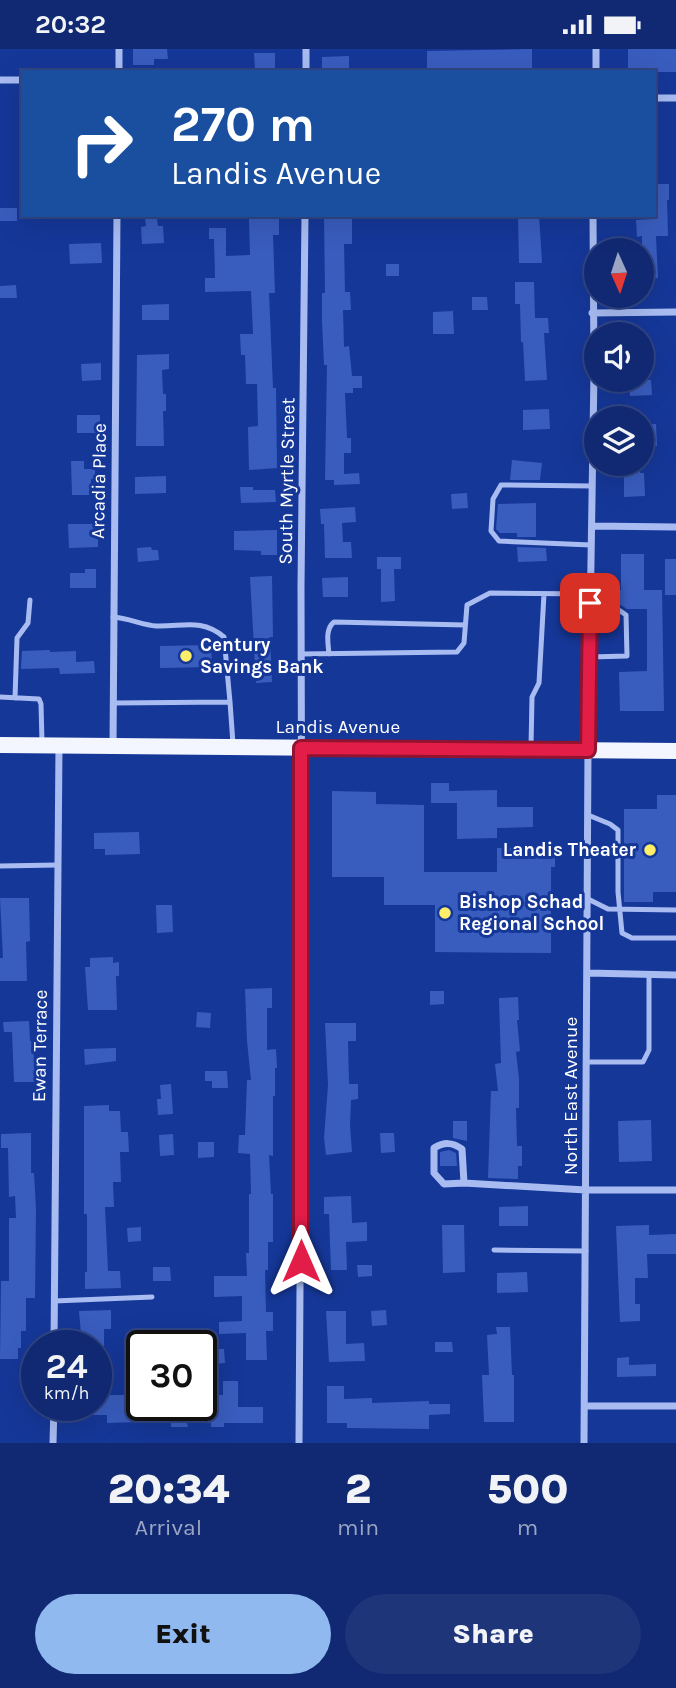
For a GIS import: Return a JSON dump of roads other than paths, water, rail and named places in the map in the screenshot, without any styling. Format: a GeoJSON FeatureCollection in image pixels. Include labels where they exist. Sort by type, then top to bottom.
{"type":"FeatureCollection","features":[{"type":"Feature","properties":{"kind":"main road","name":"Landis Avenue"},"geometry":{"type":"LineString","coordinates":[[0,745],[676,751]]}},
{"type":"Feature","properties":{"kind":"street"},"geometry":{"type":"LineString","coordinates":[[119,49],[119,70]]}},
{"type":"Feature","properties":{"kind":"street"},"geometry":{"type":"LineString","coordinates":[[306,49],[306,70]]}},
{"type":"Feature","properties":{"kind":"street"},"geometry":{"type":"LineString","coordinates":[[596,49],[596,70]]}},
{"type":"Feature","properties":{"kind":"street"},"geometry":{"type":"LineString","coordinates":[[0,80],[21,80]]}},
{"type":"Feature","properties":{"kind":"street"},"geometry":{"type":"LineString","coordinates":[[656,98],[676,98]]}},
{"type":"Feature","properties":{"kind":"street","name":"Arcadia Place"},"geometry":{"type":"LineString","coordinates":[[113,746],[117,217]]}},
{"type":"Feature","properties":{"kind":"street","name":"South Myrtle Street"},"geometry":{"type":"LineString","coordinates":[[299,1443],[305,217]]}},
{"type":"Feature","properties":{"kind":"street","name":"North East Avenue"},"geometry":{"type":"LineString","coordinates":[[584,1443],[588,750],[594,372],[593,217]]}},
{"type":"Feature","properties":{"kind":"street"},"geometry":{"type":"LineString","coordinates":[[592,313],[676,312]]}},
{"type":"Feature","properties":{"kind":"street"},"geometry":{"type":"LineString","coordinates":[[592,526],[676,527]]}},
{"type":"Feature","properties":{"kind":"street","name":"Ewan Terrace"},"geometry":{"type":"LineString","coordinates":[[50,746],[57,865],[54,1330]]}},
{"type":"Feature","properties":{"kind":"street"},"geometry":{"type":"LineString","coordinates":[[587,973],[676,975]]}},
{"type":"Feature","properties":{"kind":"street"},"geometry":{"type":"LineString","coordinates":[[464,1183],[462,1149],[448,1143],[434,1148],[434,1173],[444,1184],[586,1190],[676,1190]]}},
{"type":"Feature","properties":{"kind":"street"},"geometry":{"type":"LineString","coordinates":[[585,1406],[676,1406]]}},
{"type":"Feature","properties":{"kind":"street"},"geometry":{"type":"LineString","coordinates":[[53,1443],[54,1421]]}},
{"type":"Feature","properties":{"kind":"lane"},"geometry":{"type":"LineString","coordinates":[[591,545],[499,541],[491,531],[493,499],[501,485],[592,486]]}},
{"type":"Feature","properties":{"kind":"lane"},"geometry":{"type":"LineString","coordinates":[[301,654],[457,652],[464,643],[467,605],[490,593],[591,594]]}},
{"type":"Feature","properties":{"kind":"lane"},"geometry":{"type":"LineString","coordinates":[[531,749],[533,697],[539,683],[544,594]]}},
{"type":"Feature","properties":{"kind":"lane"},"geometry":{"type":"LineString","coordinates":[[15,698],[18,638],[28,623],[30,600]]}},
{"type":"Feature","properties":{"kind":"lane"},"geometry":{"type":"LineString","coordinates":[[590,603],[613,606],[626,615],[627,656],[590,657]]}},
{"type":"Feature","properties":{"kind":"lane"},"geometry":{"type":"LineString","coordinates":[[113,617],[131,618],[153,626],[204,625],[224,637],[233,747]]}},
{"type":"Feature","properties":{"kind":"lane"},"geometry":{"type":"LineString","coordinates":[[329,654],[328,632],[334,622],[465,625]]}},
{"type":"Feature","properties":{"kind":"lane"},"geometry":{"type":"LineString","coordinates":[[0,698],[39,699],[50,746]]}},
{"type":"Feature","properties":{"kind":"lane"},"geometry":{"type":"LineString","coordinates":[[113,703],[230,702]]}},
{"type":"Feature","properties":{"kind":"lane"},"geometry":{"type":"LineString","coordinates":[[588,815],[618,830],[622,933],[627,937],[676,938]]}},
{"type":"Feature","properties":{"kind":"lane"},"geometry":{"type":"LineString","coordinates":[[0,866],[57,865]]}},
{"type":"Feature","properties":{"kind":"lane"},"geometry":{"type":"LineString","coordinates":[[587,899],[608,909],[676,910]]}},
{"type":"Feature","properties":{"kind":"lane"},"geometry":{"type":"LineString","coordinates":[[587,1062],[643,1062],[649,1050],[649,974]]}},
{"type":"Feature","properties":{"kind":"lane"},"geometry":{"type":"LineString","coordinates":[[494,1250],[586,1251]]}},
{"type":"Feature","properties":{"kind":"lane"},"geometry":{"type":"LineString","coordinates":[[54,1301],[152,1297]]}},
{"type":"Feature","properties":{"kind":"place","name":"Century Savings Bank"},"geometry":{"type":"Point","coordinates":[186,656]}},
{"type":"Feature","properties":{"kind":"place","name":"Landis Theater"},"geometry":{"type":"Point","coordinates":[650,850]}},
{"type":"Feature","properties":{"kind":"place","name":"Bishop Schad Regional School"},"geometry":{"type":"Point","coordinates":[445,913]}}]}
